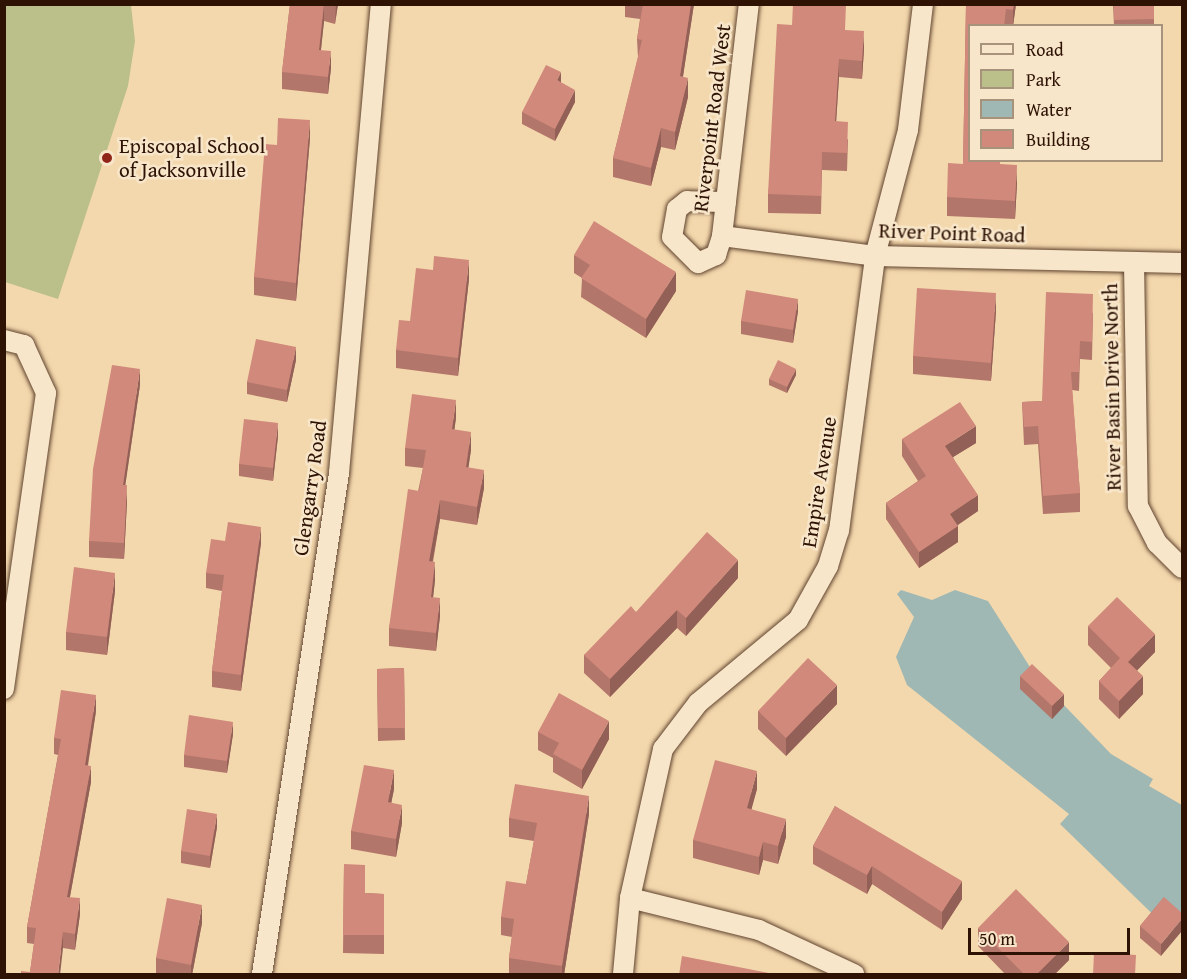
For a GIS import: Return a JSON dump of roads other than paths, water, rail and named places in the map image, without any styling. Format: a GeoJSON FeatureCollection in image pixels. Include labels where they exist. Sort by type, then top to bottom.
{"type":"FeatureCollection","features":[{"type":"Feature","properties":{"kind":"street","name":"Glengarry Road"},"geometry":{"type":"LineString","coordinates":[[262,975],[339,473],[381,4]]}},
{"type":"Feature","properties":{"kind":"street","name":"Riverpoint Road West"},"geometry":{"type":"LineString","coordinates":[[722,236],[749,4]]}},
{"type":"Feature","properties":{"kind":"street","name":"Empire Avenue"},"geometry":{"type":"LineString","coordinates":[[623,975],[630,898],[663,748],[698,703],[798,620],[828,566],[839,531],[875,256],[908,130],[923,4]]}},
{"type":"Feature","properties":{"kind":"street"},"geometry":{"type":"LineString","coordinates":[[722,236],[716,255],[698,263],[672,237],[672,220],[687,201],[726,202]]}},
{"type":"Feature","properties":{"kind":"street","name":"River Point Road"},"geometry":{"type":"LineString","coordinates":[[722,236],[875,256],[1182,263]]}},
{"type":"Feature","properties":{"kind":"street","name":"River Basin Drive North"},"geometry":{"type":"LineString","coordinates":[[1134,262],[1138,506],[1157,543],[1182,568]]}},
{"type":"Feature","properties":{"kind":"street"},"geometry":{"type":"LineString","coordinates":[[4,340],[24,345],[46,393],[4,689]]}},
{"type":"Feature","properties":{"kind":"street"},"geometry":{"type":"LineString","coordinates":[[630,898],[759,930],[854,975]]}},
{"type":"Feature","properties":{"kind":"water"},"geometry":{"type":"Polygon","coordinates":[[[901,590],[932,600],[955,590],[988,601],[1035,675],[1111,754],[1153,779],[1149,786],[1182,805],[1182,931],[1173,934],[1060,824],[1069,814],[907,685],[896,657],[914,617],[897,594],[901,590]]]}},
{"type":"Feature","properties":{"kind":"place","name":"Episcopal School of Jacksonville"},"geometry":{"type":"Point","coordinates":[107,158]}}]}
